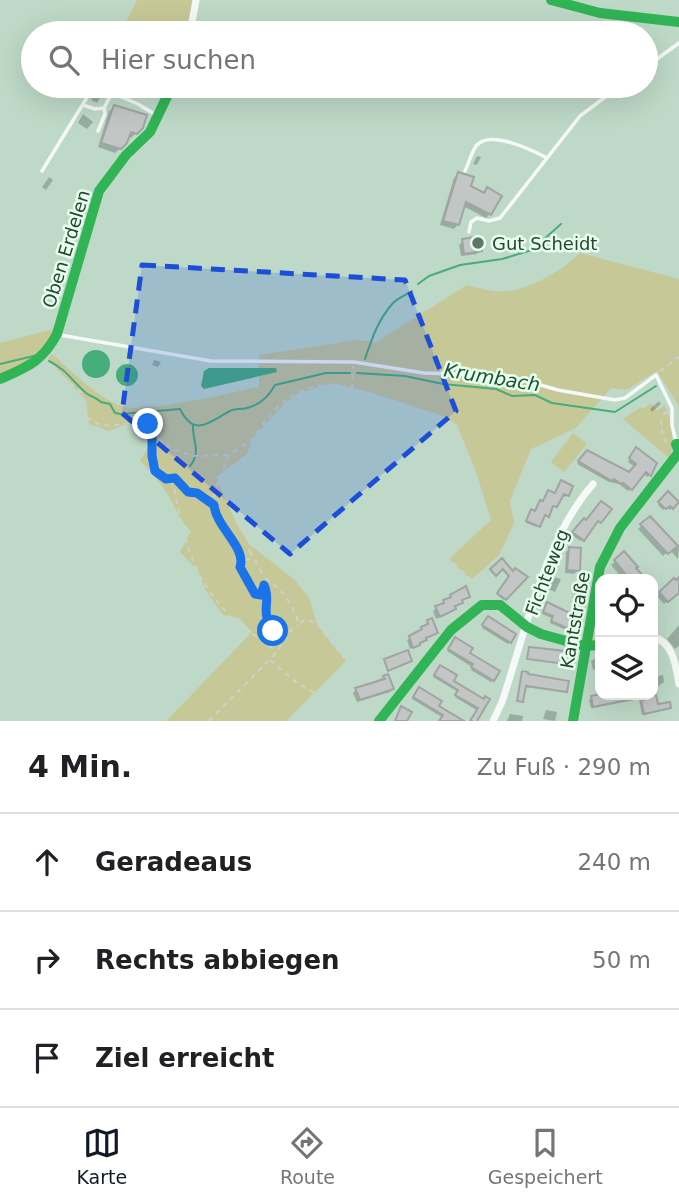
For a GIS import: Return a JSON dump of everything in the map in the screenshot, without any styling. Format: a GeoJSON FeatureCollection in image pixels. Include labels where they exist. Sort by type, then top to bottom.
{"type":"FeatureCollection","features":[{"type":"Feature","properties":{"kind":"street"},"geometry":{"type":"LineString","coordinates":[[192,21],[196,0]]}},
{"type":"Feature","properties":{"kind":"street"},"geometry":{"type":"LineString","coordinates":[[551,0],[600,13],[679,22]]}},
{"type":"Feature","properties":{"kind":"street","name":"Oben Erdelen"},"geometry":{"type":"LineString","coordinates":[[44,357],[57,334],[99,191],[126,155],[150,132],[166,98]]}},
{"type":"Feature","properties":{"kind":"street"},"geometry":{"type":"LineString","coordinates":[[0,379],[44,357]]}},
{"type":"Feature","properties":{"kind":"street","name":"Kantstraße"},"geometry":{"type":"LineString","coordinates":[[573,721],[584,646],[600,567],[620,528],[660,478],[678,446]]}},
{"type":"Feature","properties":{"kind":"street","name":"Fichteweg"},"geometry":{"type":"LineString","coordinates":[[493,721],[502,703],[560,533],[577,502],[596,486]]}},
{"type":"Feature","properties":{"kind":"street"},"geometry":{"type":"LineString","coordinates":[[379,721],[452,630],[471,612],[489,603],[500,605],[527,627],[541,634],[584,646],[595,645]]}},
{"type":"Feature","properties":{"kind":"street"},"geometry":{"type":"LineString","coordinates":[[658,639],[665,643],[676,667],[679,684]]}},
{"type":"Feature","properties":{"kind":"lane"},"geometry":{"type":"LineString","coordinates":[[658,58],[679,43]]}},
{"type":"Feature","properties":{"kind":"lane"},"geometry":{"type":"LineString","coordinates":[[43,171],[87,98]]}},
{"type":"Feature","properties":{"kind":"lane"},"geometry":{"type":"LineString","coordinates":[[98,131],[105,114],[104,108],[110,98]]}},
{"type":"Feature","properties":{"kind":"lane"},"geometry":{"type":"LineString","coordinates":[[124,98],[158,116]]}},
{"type":"Feature","properties":{"kind":"lane"},"geometry":{"type":"LineString","coordinates":[[469,232],[471,222],[477,218],[489,221],[500,218],[580,116],[604,98]]}},
{"type":"Feature","properties":{"kind":"lane"},"geometry":{"type":"LineString","coordinates":[[83,105],[95,109],[104,108]]}},
{"type":"Feature","properties":{"kind":"lane"},"geometry":{"type":"LineString","coordinates":[[465,171],[478,145],[489,139],[531,149],[547,158]]}},
{"type":"Feature","properties":{"kind":"lane"},"geometry":{"type":"LineString","coordinates":[[57,334],[211,360],[246,363],[354,362],[424,373],[517,377],[558,390],[615,400],[625,398],[656,375],[672,408],[672,425],[678,446]]}},
{"type":"Feature","properties":{"kind":"path"},"geometry":{"type":"LineString","coordinates":[[44,357],[47,364],[81,392],[81,413]]}},
{"type":"Feature","properties":{"kind":"path"},"geometry":{"type":"LineString","coordinates":[[656,375],[679,357]]}},
{"type":"Feature","properties":{"kind":"path"},"geometry":{"type":"LineString","coordinates":[[351,390],[354,362]]}},
{"type":"Feature","properties":{"kind":"path"},"geometry":{"type":"LineString","coordinates":[[28,366],[85,418],[101,425],[142,423],[152,426],[164,446],[193,456],[229,455],[249,442],[275,409],[304,389],[321,385],[336,385],[454,425],[488,519],[445,555],[344,658],[317,624],[306,619],[292,629],[276,653],[209,721]]}},
{"type":"Feature","properties":{"kind":"path"},"geometry":{"type":"LineString","coordinates":[[672,408],[662,415],[661,430],[668,447],[678,446]]}},
{"type":"Feature","properties":{"kind":"path"},"geometry":{"type":"LineString","coordinates":[[152,426],[155,471],[174,487],[190,559],[196,572],[236,622],[276,653]]}},
{"type":"Feature","properties":{"kind":"path"},"geometry":{"type":"LineString","coordinates":[[229,455],[214,489],[215,513],[223,530],[235,544],[242,561],[240,567],[255,594],[261,595],[265,578]]}},
{"type":"Feature","properties":{"kind":"path"},"geometry":{"type":"LineString","coordinates":[[166,479],[175,478],[188,492],[197,493],[214,505]]}},
{"type":"Feature","properties":{"kind":"path"},"geometry":{"type":"LineString","coordinates":[[219,478],[233,509],[241,514],[239,523],[249,542],[250,559],[242,561]]}},
{"type":"Feature","properties":{"kind":"path"},"geometry":{"type":"LineString","coordinates":[[596,486],[631,513]]}},
{"type":"Feature","properties":{"kind":"path"},"geometry":{"type":"LineString","coordinates":[[620,528],[654,570],[654,574]]}},
{"type":"Feature","properties":{"kind":"path"},"geometry":{"type":"LineString","coordinates":[[250,550],[265,578],[279,588],[293,607],[299,624]]}},
{"type":"Feature","properties":{"kind":"path"},"geometry":{"type":"LineString","coordinates":[[445,555],[487,594],[489,603]]}},
{"type":"Feature","properties":{"kind":"path"},"geometry":{"type":"LineString","coordinates":[[264,585],[268,594],[265,615],[279,645]]}},
{"type":"Feature","properties":{"kind":"path"},"geometry":{"type":"LineString","coordinates":[[658,614],[667,625]]}},
{"type":"Feature","properties":{"kind":"path"},"geometry":{"type":"LineString","coordinates":[[658,634],[679,614]]}},
{"type":"Feature","properties":{"kind":"path"},"geometry":{"type":"LineString","coordinates":[[452,630],[480,647],[480,652],[513,670],[580,680]]}},
{"type":"Feature","properties":{"kind":"path"},"geometry":{"type":"LineString","coordinates":[[432,653],[461,670]]}},
{"type":"Feature","properties":{"kind":"path"},"geometry":{"type":"LineString","coordinates":[[270,659],[297,683],[322,697],[335,711],[357,721]]}},
{"type":"Feature","properties":{"kind":"path"},"geometry":{"type":"LineString","coordinates":[[658,672],[676,667]]}},
{"type":"Feature","properties":{"kind":"path"},"geometry":{"type":"LineString","coordinates":[[414,677],[447,697]]}},
{"type":"Feature","properties":{"kind":"path"},"geometry":{"type":"LineString","coordinates":[[462,677],[502,703],[537,712],[538,704],[575,708]]}},
{"type":"Feature","properties":{"kind":"path"},"geometry":{"type":"LineString","coordinates":[[447,704],[476,721]]}},
{"type":"Feature","properties":{"kind":"path"},"geometry":{"type":"LineString","coordinates":[[646,721],[679,713]]}},
{"type":"Feature","properties":{"kind":"highlighted area"},"geometry":{"type":"Polygon","coordinates":[[[142,265],[405,280],[456,411],[290,554],[122,413],[142,265]]]}},
{"type":"Feature","properties":{"kind":"shaded area"},"geometry":{"type":"Polygon","coordinates":[[[137,0],[193,0],[189,21],[126,21],[137,0]]]}},
{"type":"Feature","properties":{"kind":"shaded area"},"geometry":{"type":"Polygon","coordinates":[[[580,253],[679,279],[679,406],[657,371],[626,390],[611,388],[576,428],[531,449],[510,501],[514,523],[499,555],[471,580],[449,559],[491,520],[457,425],[443,416],[333,383],[299,393],[284,404],[253,438],[247,454],[216,477],[236,523],[250,545],[295,580],[309,598],[317,624],[346,661],[286,721],[166,721],[252,632],[239,618],[223,615],[206,591],[198,571],[180,552],[191,531],[180,518],[165,491],[140,460],[156,436],[160,423],[144,417],[109,431],[89,424],[86,400],[48,359],[52,354],[93,390],[121,406],[148,408],[188,402],[259,387],[259,355],[357,340],[376,342],[467,285],[494,291],[529,286],[562,268],[580,253]]]}},
{"type":"Feature","properties":{"kind":"shaded area"},"geometry":{"type":"Polygon","coordinates":[[[54,329],[39,354],[0,377],[0,343],[54,329]]]}},
{"type":"Feature","properties":{"kind":"shaded area"},"geometry":{"type":"Polygon","coordinates":[[[96,350],[106,354],[110,364],[106,374],[96,378],[86,374],[82,364],[86,354],[96,350]]]}},
{"type":"Feature","properties":{"kind":"shaded area"},"geometry":{"type":"Polygon","coordinates":[[[127,364],[135,367],[138,375],[135,383],[127,386],[119,383],[116,375],[119,367],[127,364]]]}},
{"type":"Feature","properties":{"kind":"shaded area"},"geometry":{"type":"Polygon","coordinates":[[[209,368],[276,368],[277,372],[204,389],[201,386],[204,371],[209,368]]]}},
{"type":"Feature","properties":{"kind":"shaded area"},"geometry":{"type":"Polygon","coordinates":[[[651,403],[657,411],[665,405],[667,411],[672,439],[669,458],[623,419],[651,403]]]}},
{"type":"Feature","properties":{"kind":"shaded area"},"geometry":{"type":"Polygon","coordinates":[[[573,433],[587,444],[564,472],[551,462],[573,433]]]}},
{"type":"Feature","properties":{"kind":"building"},"geometry":{"type":"Polygon","coordinates":[[[114,105],[147,115],[143,128],[137,134],[131,132],[127,143],[121,149],[101,143],[114,105]]]}},
{"type":"Feature","properties":{"kind":"building"},"geometry":{"type":"Polygon","coordinates":[[[458,172],[474,177],[471,186],[484,193],[487,187],[502,196],[491,215],[466,202],[459,225],[443,221],[458,172]]]}},
{"type":"Feature","properties":{"kind":"building","name":"Gut Scheidt"},"geometry":{"type":"Polygon","coordinates":[[[480,236],[482,251],[464,254],[462,239],[480,236]]]}},
{"type":"Feature","properties":{"kind":"building"},"geometry":{"type":"Polygon","coordinates":[[[636,447],[657,463],[651,476],[646,472],[632,490],[578,461],[587,450],[629,472],[636,464],[629,458],[636,447]]]}},
{"type":"Feature","properties":{"kind":"building"},"geometry":{"type":"Polygon","coordinates":[[[561,480],[573,486],[569,496],[564,494],[557,507],[553,506],[549,517],[545,515],[540,527],[526,521],[531,509],[535,511],[548,490],[555,493],[561,480]]]}},
{"type":"Feature","properties":{"kind":"building"},"geometry":{"type":"Polygon","coordinates":[[[668,491],[679,502],[673,509],[670,506],[666,509],[658,502],[668,491]]]}},
{"type":"Feature","properties":{"kind":"building"},"geometry":{"type":"Polygon","coordinates":[[[601,501],[612,509],[601,523],[598,521],[584,541],[572,532],[601,501]]]}},
{"type":"Feature","properties":{"kind":"building"},"geometry":{"type":"Polygon","coordinates":[[[650,516],[678,546],[668,554],[640,524],[650,516]]]}},
{"type":"Feature","properties":{"kind":"building"},"geometry":{"type":"Polygon","coordinates":[[[569,547],[581,548],[580,571],[567,570],[569,547]]]}},
{"type":"Feature","properties":{"kind":"building"},"geometry":{"type":"Polygon","coordinates":[[[624,551],[641,574],[625,574],[614,560],[624,551]]]}},
{"type":"Feature","properties":{"kind":"building"},"geometry":{"type":"Polygon","coordinates":[[[502,558],[513,571],[515,568],[528,577],[506,600],[497,593],[509,576],[503,569],[496,576],[490,569],[502,558]]]}},
{"type":"Feature","properties":{"kind":"building"},"geometry":{"type":"Polygon","coordinates":[[[679,577],[679,593],[668,602],[659,592],[674,578],[676,580],[679,577]]]}},
{"type":"Feature","properties":{"kind":"building"},"geometry":{"type":"Polygon","coordinates":[[[466,586],[470,597],[455,606],[456,609],[440,617],[435,606],[444,603],[443,600],[466,586]]]}},
{"type":"Feature","properties":{"kind":"building"},"geometry":{"type":"Polygon","coordinates":[[[547,602],[578,617],[575,626],[571,624],[569,629],[551,621],[553,616],[543,612],[547,602]]]}},
{"type":"Feature","properties":{"kind":"building"},"geometry":{"type":"Polygon","coordinates":[[[488,616],[516,634],[511,643],[482,625],[488,616]]]}},
{"type":"Feature","properties":{"kind":"building"},"geometry":{"type":"Polygon","coordinates":[[[432,618],[438,633],[413,648],[409,636],[422,629],[421,627],[428,624],[427,620],[432,618]]]}},
{"type":"Feature","properties":{"kind":"building"},"geometry":{"type":"Polygon","coordinates":[[[455,637],[473,648],[470,653],[500,671],[494,681],[448,649],[455,637]]]}},
{"type":"Feature","properties":{"kind":"building"},"geometry":{"type":"Polygon","coordinates":[[[529,647],[575,652],[573,665],[527,659],[529,647]]]}},
{"type":"Feature","properties":{"kind":"building"},"geometry":{"type":"Polygon","coordinates":[[[408,650],[412,661],[388,671],[384,659],[408,650]]]}},
{"type":"Feature","properties":{"kind":"building"},"geometry":{"type":"Polygon","coordinates":[[[440,665],[457,675],[454,681],[484,699],[485,696],[490,699],[477,721],[470,721],[478,708],[455,695],[458,690],[434,675],[440,665]]]}},
{"type":"Feature","properties":{"kind":"building"},"geometry":{"type":"Polygon","coordinates":[[[522,671],[569,681],[567,692],[526,686],[523,702],[517,701],[522,671]]]}},
{"type":"Feature","properties":{"kind":"building"},"geometry":{"type":"Polygon","coordinates":[[[388,674],[394,689],[360,700],[355,688],[385,679],[383,676],[388,674]]]}},
{"type":"Feature","properties":{"kind":"building"},"geometry":{"type":"Polygon","coordinates":[[[419,687],[442,701],[439,706],[464,721],[439,721],[443,715],[413,697],[419,687]]]}},
{"type":"Feature","properties":{"kind":"building"},"geometry":{"type":"Polygon","coordinates":[[[595,695],[595,700],[628,700],[593,707],[591,696],[595,695]]]}},
{"type":"Feature","properties":{"kind":"building"},"geometry":{"type":"Polygon","coordinates":[[[641,700],[657,700],[658,704],[670,702],[671,708],[644,714],[641,700]]]}},
{"type":"Feature","properties":{"kind":"building"},"geometry":{"type":"Polygon","coordinates":[[[401,706],[412,712],[407,721],[395,721],[401,706]]]}},
{"type":"Feature","properties":{"kind":"waterway"},"geometry":{"type":"LineString","coordinates":[[418,284],[429,276],[460,265],[502,259],[532,250],[561,224]]}},
{"type":"Feature","properties":{"kind":"waterway"},"geometry":{"type":"LineString","coordinates":[[365,359],[383,316],[395,301],[412,291]]}},
{"type":"Feature","properties":{"kind":"waterway","name":"Krumbach"},"geometry":{"type":"LineString","coordinates":[[0,364],[38,355]]}},
{"type":"Feature","properties":{"kind":"waterway","name":"Krumbach"},"geometry":{"type":"LineString","coordinates":[[49,361],[88,394],[110,404],[115,413],[180,409],[191,423],[197,425],[209,423],[232,410],[245,409],[256,404],[267,396],[275,385],[326,373],[350,373]]}},
{"type":"Feature","properties":{"kind":"waterway","name":"Krumbach"},"geometry":{"type":"LineString","coordinates":[[357,373],[405,376],[443,384],[496,389],[512,396],[535,395],[552,403],[615,412],[656,386]]}},
{"type":"Feature","properties":{"kind":"waterway"},"geometry":{"type":"LineString","coordinates":[[190,466],[196,451],[193,425]]}},
{"type":"Feature","properties":{"kind":"traffic: fast"},"geometry":{"type":"LineString","coordinates":[[551,0],[600,13],[679,22]]}},
{"type":"Feature","properties":{"kind":"traffic: fast"},"geometry":{"type":"LineString","coordinates":[[0,379],[26,367],[39,357],[57,334],[99,191],[126,155],[150,132],[166,98]]}},
{"type":"Feature","properties":{"kind":"traffic: fast"},"geometry":{"type":"LineString","coordinates":[[573,721],[600,567],[620,528],[679,452],[676,444],[679,444]]}},
{"type":"Feature","properties":{"kind":"traffic: fast"},"geometry":{"type":"LineString","coordinates":[[379,721],[451,630],[482,605],[500,605],[527,627],[541,634],[584,646],[595,645]]}},
{"type":"Feature","properties":{"kind":"place","name":"Gut Scheidt"},"geometry":{"type":"Point","coordinates":[478,243]}},
{"type":"Feature","properties":{"kind":"route"},"geometry":{"type":"LineString","coordinates":[[148,424],[152,426],[155,471],[166,479],[175,478],[188,492],[197,493],[214,505],[223,530],[240,554],[240,567],[255,594],[261,595],[264,585],[268,594],[265,615],[273,631]]}}]}
